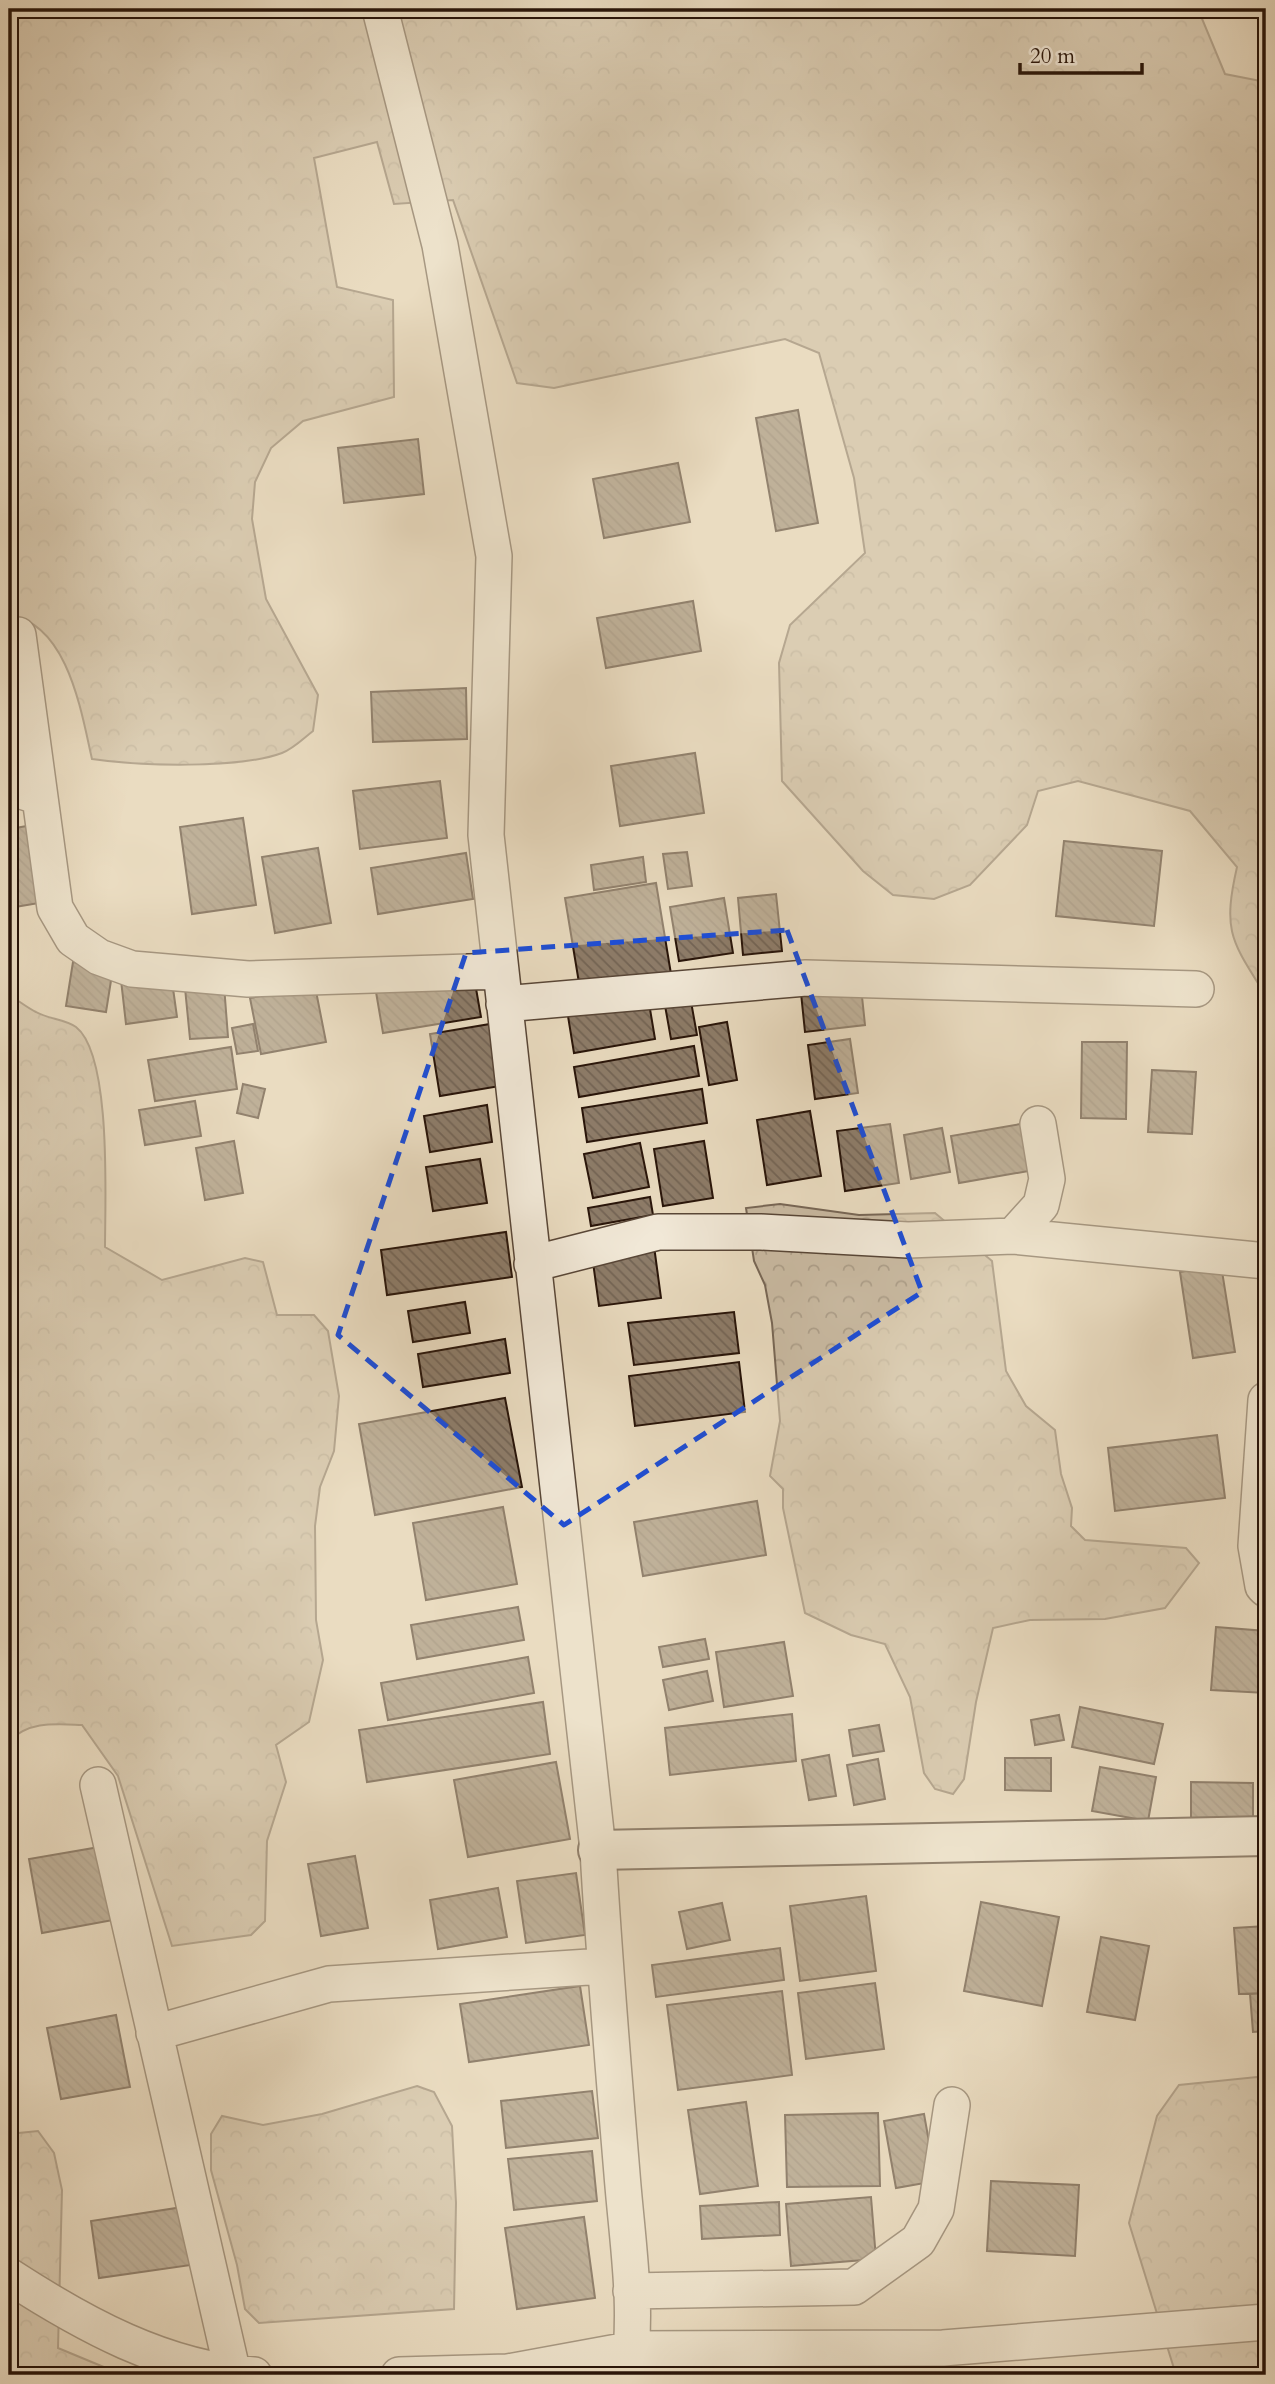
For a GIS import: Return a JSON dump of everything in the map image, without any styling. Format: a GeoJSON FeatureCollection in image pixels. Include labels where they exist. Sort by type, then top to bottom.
{"type":"FeatureCollection","features":[{"type":"Feature","properties":{"kind":"street"},"geometry":{"type":"LineString","coordinates":[[380,9],[440,245],[494,556],[485,835],[598,1850],[604,1966],[631,2291],[631,2362]]}},
{"type":"Feature","properties":{"kind":"street"},"geometry":{"type":"LineString","coordinates":[[18,635],[24,792],[55,908],[74,939],[99,957],[132,970],[248,979],[502,987],[806,978],[1196,989]]}},
{"type":"Feature","properties":{"kind":"street"},"geometry":{"type":"LineString","coordinates":[[1013,1236],[1041,1205],[1047,1179],[1038,1124]]}},
{"type":"Feature","properties":{"kind":"street"},"geometry":{"type":"LineString","coordinates":[[532,1264],[658,1232],[761,1232],[908,1240],[1013,1236],[1266,1261]]}},
{"type":"Feature","properties":{"kind":"street"},"geometry":{"type":"LineString","coordinates":[[1266,1400],[1256,1545],[1263,1586],[1266,1589]]}},
{"type":"Feature","properties":{"kind":"street"},"geometry":{"type":"LineString","coordinates":[[9,2276],[67,2313],[168,2359],[243,2374],[154,2033],[97,1785]]}},
{"type":"Feature","properties":{"kind":"street"},"geometry":{"type":"LineString","coordinates":[[598,1850],[1266,1836]]}},
{"type":"Feature","properties":{"kind":"street"},"geometry":{"type":"LineString","coordinates":[[154,2033],[329,1984],[604,1966]]}},
{"type":"Feature","properties":{"kind":"street"},"geometry":{"type":"LineString","coordinates":[[631,2291],[854,2287],[918,2241],[936,2209],[951,2105]]}},
{"type":"Feature","properties":{"kind":"street"},"geometry":{"type":"LineString","coordinates":[[400,2375],[508,2372],[631,2362],[943,2348],[1266,2322]]}},
{"type":"Feature","properties":{"kind":"highlighted area"},"geometry":{"type":"Polygon","coordinates":[[[787,930],[922,1292],[564,1525],[338,1335],[466,953],[787,930]]]}},
{"type":"Feature","properties":{"kind":"green space"},"geometry":{"type":"Polygon","coordinates":[[[9,9],[1198,9],[1225,74],[1266,82],[1266,996],[1233,936],[1230,907],[1237,867],[1190,811],[1078,781],[1038,791],[1027,825],[970,885],[934,899],[893,895],[863,871],[782,781],[779,663],[790,625],[865,553],[854,478],[819,353],[785,339],[554,388],[517,383],[453,200],[394,204],[377,142],[314,158],[337,287],[393,300],[394,397],[303,421],[271,448],[255,482],[252,519],[266,599],[318,695],[313,731],[282,753],[241,762],[188,765],[92,759],[76,695],[58,652],[45,635],[29,622],[9,615],[9,9]]]}},
{"type":"Feature","properties":{"kind":"green space"},"geometry":{"type":"Polygon","coordinates":[[[9,995],[41,1014],[76,1027],[88,1043],[96,1067],[104,1130],[105,1247],[162,1280],[245,1258],[263,1262],[277,1315],[314,1315],[328,1331],[339,1396],[334,1451],[320,1487],[315,1526],[316,1620],[323,1660],[309,1722],[276,1745],[286,1782],[267,1841],[265,1921],[251,1935],[172,1946],[118,1776],[82,1725],[52,1724],[34,1727],[9,1741],[9,995]]]}},
{"type":"Feature","properties":{"kind":"green space"},"geometry":{"type":"Polygon","coordinates":[[[780,1204],[859,1215],[935,1213],[992,1261],[1006,1371],[1026,1406],[1055,1430],[1061,1474],[1072,1508],[1071,1526],[1085,1540],[1186,1548],[1199,1563],[1165,1608],[1105,1619],[1030,1620],[993,1628],[976,1702],[964,1779],[953,1794],[935,1789],[924,1773],[910,1697],[885,1644],[851,1635],[805,1613],[783,1508],[783,1489],[770,1476],[780,1421],[772,1323],[765,1285],[754,1261],[746,1208],[780,1204]]]}},
{"type":"Feature","properties":{"kind":"green space"},"geometry":{"type":"Polygon","coordinates":[[[1257,2077],[1266,2083],[1266,2375],[1176,2375],[1129,2223],[1157,2116],[1179,2085],[1257,2077]]]}},
{"type":"Feature","properties":{"kind":"green space"},"geometry":{"type":"Polygon","coordinates":[[[417,2086],[434,2092],[452,2126],[456,2203],[454,2309],[259,2323],[245,2309],[237,2265],[211,2170],[211,2134],[222,2116],[263,2125],[322,2114],[417,2086]]]}},
{"type":"Feature","properties":{"kind":"green space"},"geometry":{"type":"Polygon","coordinates":[[[38,2131],[54,2153],[62,2190],[58,2348],[123,2375],[9,2375],[9,2134],[38,2131]]]}},
{"type":"Feature","properties":{"kind":"building"},"geometry":{"type":"Polygon","coordinates":[[[798,410],[818,523],[776,531],[756,418],[798,410]]]}},
{"type":"Feature","properties":{"kind":"building"},"geometry":{"type":"Polygon","coordinates":[[[418,439],[424,494],[344,503],[338,448],[418,439]]]}},
{"type":"Feature","properties":{"kind":"building"},"geometry":{"type":"Polygon","coordinates":[[[678,463],[690,522],[604,538],[593,479],[678,463]]]}},
{"type":"Feature","properties":{"kind":"building"},"geometry":{"type":"Polygon","coordinates":[[[693,601],[701,651],[606,668],[597,618],[693,601]]]}},
{"type":"Feature","properties":{"kind":"building"},"geometry":{"type":"Polygon","coordinates":[[[9,658],[26,740],[9,743],[9,658]]]}},
{"type":"Feature","properties":{"kind":"building"},"geometry":{"type":"Polygon","coordinates":[[[466,688],[467,739],[373,742],[371,692],[466,688]]]}},
{"type":"Feature","properties":{"kind":"building"},"geometry":{"type":"Polygon","coordinates":[[[695,753],[704,813],[620,826],[611,766],[695,753]]]}},
{"type":"Feature","properties":{"kind":"building"},"geometry":{"type":"Polygon","coordinates":[[[440,781],[447,838],[360,849],[353,791],[440,781]]]}},
{"type":"Feature","properties":{"kind":"building"},"geometry":{"type":"Polygon","coordinates":[[[243,818],[256,905],[192,914],[180,827],[243,818]]]}},
{"type":"Feature","properties":{"kind":"building"},"geometry":{"type":"Polygon","coordinates":[[[33,825],[45,902],[9,908],[9,829],[33,825]]]}},
{"type":"Feature","properties":{"kind":"building"},"geometry":{"type":"Polygon","coordinates":[[[1064,841],[1162,851],[1154,926],[1056,916],[1064,841]]]}},
{"type":"Feature","properties":{"kind":"building"},"geometry":{"type":"Polygon","coordinates":[[[318,848],[331,923],[275,933],[262,857],[318,848]]]}},
{"type":"Feature","properties":{"kind":"building"},"geometry":{"type":"Polygon","coordinates":[[[687,852],[692,886],[668,889],[663,854],[687,852]]]}},
{"type":"Feature","properties":{"kind":"building"},"geometry":{"type":"Polygon","coordinates":[[[466,853],[473,899],[378,914],[371,868],[466,853]]]}},
{"type":"Feature","properties":{"kind":"building"},"geometry":{"type":"Polygon","coordinates":[[[643,857],[646,882],[594,890],[591,865],[643,857]]]}},
{"type":"Feature","properties":{"kind":"building"},"geometry":{"type":"Polygon","coordinates":[[[656,883],[671,974],[580,989],[565,898],[656,883]]]}},
{"type":"Feature","properties":{"kind":"building"},"geometry":{"type":"Polygon","coordinates":[[[776,894],[782,951],[743,955],[738,898],[776,894]]]}},
{"type":"Feature","properties":{"kind":"building"},"geometry":{"type":"Polygon","coordinates":[[[724,898],[733,953],[679,961],[670,907],[724,898]]]}},
{"type":"Feature","properties":{"kind":"building"},"geometry":{"type":"Polygon","coordinates":[[[73,962],[113,968],[106,1012],[66,1006],[73,962]]]}},
{"type":"Feature","properties":{"kind":"building"},"geometry":{"type":"Polygon","coordinates":[[[171,974],[177,1017],[126,1024],[121,980],[171,974]]]}},
{"type":"Feature","properties":{"kind":"building"},"geometry":{"type":"Polygon","coordinates":[[[474,977],[481,1017],[383,1033],[376,992],[474,977]]]}},
{"type":"Feature","properties":{"kind":"building"},"geometry":{"type":"Polygon","coordinates":[[[224,985],[228,1037],[190,1039],[185,988],[224,985]]]}},
{"type":"Feature","properties":{"kind":"building"},"geometry":{"type":"Polygon","coordinates":[[[315,986],[326,1042],[261,1054],[250,998],[315,986]]]}},
{"type":"Feature","properties":{"kind":"building"},"geometry":{"type":"Polygon","coordinates":[[[861,987],[865,1025],[805,1032],[801,993],[861,987]]]}},
{"type":"Feature","properties":{"kind":"building"},"geometry":{"type":"Polygon","coordinates":[[[690,996],[697,1035],[671,1039],[664,1000],[690,996]]]}},
{"type":"Feature","properties":{"kind":"building"},"geometry":{"type":"Polygon","coordinates":[[[648,997],[655,1039],[574,1053],[567,1010],[648,997]]]}},
{"type":"Feature","properties":{"kind":"building"},"geometry":{"type":"Polygon","coordinates":[[[727,1022],[737,1080],[709,1085],[699,1027],[727,1022]]]}},
{"type":"Feature","properties":{"kind":"building"},"geometry":{"type":"Polygon","coordinates":[[[496,1023],[506,1085],[440,1096],[430,1034],[496,1023]]]}},
{"type":"Feature","properties":{"kind":"building"},"geometry":{"type":"Polygon","coordinates":[[[253,1024],[258,1051],[237,1054],[232,1028],[253,1024]]]}},
{"type":"Feature","properties":{"kind":"building"},"geometry":{"type":"Polygon","coordinates":[[[850,1039],[858,1093],[815,1099],[808,1045],[850,1039]]]}},
{"type":"Feature","properties":{"kind":"building"},"geometry":{"type":"Polygon","coordinates":[[[1082,1042],[1127,1042],[1126,1119],[1081,1118],[1082,1042]]]}},
{"type":"Feature","properties":{"kind":"building"},"geometry":{"type":"Polygon","coordinates":[[[694,1046],[699,1076],[579,1097],[574,1067],[694,1046]]]}},
{"type":"Feature","properties":{"kind":"building"},"geometry":{"type":"Polygon","coordinates":[[[231,1047],[237,1089],[155,1101],[148,1060],[231,1047]]]}},
{"type":"Feature","properties":{"kind":"building"},"geometry":{"type":"Polygon","coordinates":[[[1152,1070],[1196,1072],[1192,1134],[1148,1132],[1152,1070]]]}},
{"type":"Feature","properties":{"kind":"building"},"geometry":{"type":"Polygon","coordinates":[[[243,1084],[265,1089],[258,1118],[237,1113],[243,1084]]]}},
{"type":"Feature","properties":{"kind":"building"},"geometry":{"type":"Polygon","coordinates":[[[702,1089],[707,1123],[587,1142],[582,1108],[702,1089]]]}},
{"type":"Feature","properties":{"kind":"building"},"geometry":{"type":"Polygon","coordinates":[[[195,1101],[201,1136],[145,1145],[139,1110],[195,1101]]]}},
{"type":"Feature","properties":{"kind":"building"},"geometry":{"type":"Polygon","coordinates":[[[487,1105],[492,1142],[430,1152],[424,1116],[487,1105]]]}},
{"type":"Feature","properties":{"kind":"building"},"geometry":{"type":"Polygon","coordinates":[[[810,1111],[821,1176],[767,1185],[757,1120],[810,1111]]]}},
{"type":"Feature","properties":{"kind":"building"},"geometry":{"type":"Polygon","coordinates":[[[1032,1122],[1040,1169],[959,1183],[951,1136],[1032,1122]]]}},
{"type":"Feature","properties":{"kind":"building"},"geometry":{"type":"Polygon","coordinates":[[[890,1124],[899,1183],[845,1191],[837,1131],[890,1124]]]}},
{"type":"Feature","properties":{"kind":"building"},"geometry":{"type":"Polygon","coordinates":[[[942,1128],[950,1172],[911,1179],[904,1135],[942,1128]]]}},
{"type":"Feature","properties":{"kind":"building"},"geometry":{"type":"Polygon","coordinates":[[[234,1141],[243,1193],[205,1200],[196,1148],[234,1141]]]}},
{"type":"Feature","properties":{"kind":"building"},"geometry":{"type":"Polygon","coordinates":[[[704,1141],[713,1198],[663,1206],[654,1149],[704,1141]]]}},
{"type":"Feature","properties":{"kind":"building"},"geometry":{"type":"Polygon","coordinates":[[[640,1143],[649,1187],[593,1198],[584,1154],[640,1143]]]}},
{"type":"Feature","properties":{"kind":"building"},"geometry":{"type":"Polygon","coordinates":[[[480,1159],[487,1203],[433,1211],[426,1167],[480,1159]]]}},
{"type":"Feature","properties":{"kind":"building"},"geometry":{"type":"Polygon","coordinates":[[[650,1197],[653,1215],[591,1226],[588,1208],[650,1197]]]}},
{"type":"Feature","properties":{"kind":"building"},"geometry":{"type":"Polygon","coordinates":[[[506,1232],[512,1277],[387,1295],[381,1250],[506,1232]]]}},
{"type":"Feature","properties":{"kind":"building"},"geometry":{"type":"Polygon","coordinates":[[[654,1246],[661,1298],[599,1306],[592,1255],[654,1246]]]}},
{"type":"Feature","properties":{"kind":"building"},"geometry":{"type":"Polygon","coordinates":[[[1221,1265],[1235,1352],[1193,1358],[1180,1272],[1221,1265]]]}},
{"type":"Feature","properties":{"kind":"building"},"geometry":{"type":"Polygon","coordinates":[[[465,1302],[470,1333],[413,1342],[408,1311],[465,1302]]]}},
{"type":"Feature","properties":{"kind":"building"},"geometry":{"type":"Polygon","coordinates":[[[734,1312],[739,1353],[634,1365],[628,1323],[734,1312]]]}},
{"type":"Feature","properties":{"kind":"building"},"geometry":{"type":"Polygon","coordinates":[[[505,1339],[510,1373],[423,1387],[418,1354],[505,1339]]]}},
{"type":"Feature","properties":{"kind":"building"},"geometry":{"type":"Polygon","coordinates":[[[739,1362],[745,1412],[635,1426],[629,1376],[739,1362]]]}},
{"type":"Feature","properties":{"kind":"building"},"geometry":{"type":"Polygon","coordinates":[[[505,1398],[522,1487],[375,1515],[359,1424],[505,1398]]]}},
{"type":"Feature","properties":{"kind":"building"},"geometry":{"type":"Polygon","coordinates":[[[1217,1435],[1225,1498],[1115,1511],[1108,1448],[1217,1435]]]}},
{"type":"Feature","properties":{"kind":"building"},"geometry":{"type":"Polygon","coordinates":[[[757,1501],[766,1555],[643,1576],[634,1522],[757,1501]]]}},
{"type":"Feature","properties":{"kind":"building"},"geometry":{"type":"Polygon","coordinates":[[[503,1507],[517,1584],[426,1600],[413,1523],[503,1507]]]}},
{"type":"Feature","properties":{"kind":"building"},"geometry":{"type":"Polygon","coordinates":[[[518,1607],[524,1640],[417,1659],[411,1625],[518,1607]]]}},
{"type":"Feature","properties":{"kind":"building"},"geometry":{"type":"Polygon","coordinates":[[[1216,1627],[1266,1631],[1266,1693],[1211,1690],[1216,1627]]]}},
{"type":"Feature","properties":{"kind":"building"},"geometry":{"type":"Polygon","coordinates":[[[705,1639],[709,1659],[663,1667],[659,1647],[705,1639]]]}},
{"type":"Feature","properties":{"kind":"building"},"geometry":{"type":"Polygon","coordinates":[[[784,1642],[793,1696],[724,1707],[716,1652],[784,1642]]]}},
{"type":"Feature","properties":{"kind":"building"},"geometry":{"type":"Polygon","coordinates":[[[528,1657],[534,1693],[388,1720],[381,1683],[528,1657]]]}},
{"type":"Feature","properties":{"kind":"building"},"geometry":{"type":"Polygon","coordinates":[[[707,1671],[713,1701],[669,1710],[663,1680],[707,1671]]]}},
{"type":"Feature","properties":{"kind":"building"},"geometry":{"type":"Polygon","coordinates":[[[543,1702],[550,1754],[367,1782],[359,1730],[543,1702]]]}},
{"type":"Feature","properties":{"kind":"building"},"geometry":{"type":"Polygon","coordinates":[[[1080,1707],[1163,1724],[1154,1764],[1072,1747],[1080,1707]]]}},
{"type":"Feature","properties":{"kind":"building"},"geometry":{"type":"Polygon","coordinates":[[[792,1714],[796,1761],[670,1775],[665,1728],[792,1714]]]}},
{"type":"Feature","properties":{"kind":"building"},"geometry":{"type":"Polygon","coordinates":[[[1059,1715],[1064,1740],[1035,1745],[1031,1720],[1059,1715]]]}},
{"type":"Feature","properties":{"kind":"building"},"geometry":{"type":"Polygon","coordinates":[[[879,1725],[884,1751],[853,1756],[849,1730],[879,1725]]]}},
{"type":"Feature","properties":{"kind":"building"},"geometry":{"type":"Polygon","coordinates":[[[829,1755],[836,1796],[809,1800],[802,1760],[829,1755]]]}},
{"type":"Feature","properties":{"kind":"building"},"geometry":{"type":"Polygon","coordinates":[[[1005,1758],[1051,1758],[1051,1791],[1005,1790],[1005,1758]]]}},
{"type":"Feature","properties":{"kind":"building"},"geometry":{"type":"Polygon","coordinates":[[[878,1759],[885,1799],[854,1805],[847,1765],[878,1759]]]}},
{"type":"Feature","properties":{"kind":"building"},"geometry":{"type":"Polygon","coordinates":[[[556,1762],[570,1839],[468,1857],[454,1780],[556,1762]]]}},
{"type":"Feature","properties":{"kind":"building"},"geometry":{"type":"Polygon","coordinates":[[[1100,1767],[1156,1777],[1148,1821],[1092,1811],[1100,1767]]]}},
{"type":"Feature","properties":{"kind":"building"},"geometry":{"type":"Polygon","coordinates":[[[1191,1782],[1253,1783],[1253,1826],[1191,1824],[1191,1782]]]}},
{"type":"Feature","properties":{"kind":"building"},"geometry":{"type":"Polygon","coordinates":[[[111,1845],[124,1918],[42,1933],[29,1859],[111,1845]]]}},
{"type":"Feature","properties":{"kind":"building"},"geometry":{"type":"Polygon","coordinates":[[[355,1856],[368,1928],[321,1936],[308,1864],[355,1856]]]}},
{"type":"Feature","properties":{"kind":"building"},"geometry":{"type":"Polygon","coordinates":[[[576,1873],[585,1935],[526,1943],[517,1881],[576,1873]]]}},
{"type":"Feature","properties":{"kind":"building"},"geometry":{"type":"Polygon","coordinates":[[[498,1888],[507,1937],[438,1949],[430,1900],[498,1888]]]}},
{"type":"Feature","properties":{"kind":"building"},"geometry":{"type":"Polygon","coordinates":[[[866,1896],[876,1971],[800,1981],[790,1906],[866,1896]]]}},
{"type":"Feature","properties":{"kind":"building"},"geometry":{"type":"Polygon","coordinates":[[[981,1902],[1059,1917],[1042,2006],[964,1991],[981,1902]]]}},
{"type":"Feature","properties":{"kind":"building"},"geometry":{"type":"Polygon","coordinates":[[[722,1903],[730,1940],[687,1949],[679,1912],[722,1903]]]}},
{"type":"Feature","properties":{"kind":"building"},"geometry":{"type":"Polygon","coordinates":[[[1266,1926],[1266,1993],[1239,1994],[1234,1928],[1266,1926]]]}},
{"type":"Feature","properties":{"kind":"building"},"geometry":{"type":"Polygon","coordinates":[[[1101,1937],[1149,1946],[1135,2020],[1087,2012],[1101,1937]]]}},
{"type":"Feature","properties":{"kind":"building"},"geometry":{"type":"Polygon","coordinates":[[[780,1948],[784,1980],[656,1997],[652,1965],[780,1948]]]}},
{"type":"Feature","properties":{"kind":"building"},"geometry":{"type":"Polygon","coordinates":[[[875,1983],[884,2049],[806,2059],[798,1993],[875,1983]]]}},
{"type":"Feature","properties":{"kind":"building"},"geometry":{"type":"Polygon","coordinates":[[[580,1986],[589,2045],[469,2062],[460,2004],[580,1986]]]}},
{"type":"Feature","properties":{"kind":"building"},"geometry":{"type":"Polygon","coordinates":[[[782,1991],[792,2075],[678,2090],[667,2005],[782,1991]]]}},
{"type":"Feature","properties":{"kind":"building"},"geometry":{"type":"Polygon","coordinates":[[[1266,1993],[1266,2031],[1253,2032],[1250,1994],[1266,1993]]]}},
{"type":"Feature","properties":{"kind":"building"},"geometry":{"type":"Polygon","coordinates":[[[116,2015],[130,2087],[61,2099],[47,2028],[116,2015]]]}},
{"type":"Feature","properties":{"kind":"building"},"geometry":{"type":"Polygon","coordinates":[[[9,2070],[16,2099],[9,2101],[9,2070]]]}},
{"type":"Feature","properties":{"kind":"building"},"geometry":{"type":"Polygon","coordinates":[[[592,2091],[598,2138],[506,2148],[501,2101],[592,2091]]]}},
{"type":"Feature","properties":{"kind":"building"},"geometry":{"type":"Polygon","coordinates":[[[746,2102],[758,2186],[700,2194],[688,2110],[746,2102]]]}},
{"type":"Feature","properties":{"kind":"building"},"geometry":{"type":"Polygon","coordinates":[[[878,2113],[880,2186],[787,2187],[785,2115],[878,2113]]]}},
{"type":"Feature","properties":{"kind":"building"},"geometry":{"type":"Polygon","coordinates":[[[924,2114],[936,2181],[896,2188],[884,2121],[924,2114]]]}},
{"type":"Feature","properties":{"kind":"building"},"geometry":{"type":"Polygon","coordinates":[[[592,2151],[597,2201],[514,2210],[508,2159],[592,2151]]]}},
{"type":"Feature","properties":{"kind":"building"},"geometry":{"type":"Polygon","coordinates":[[[991,2181],[1079,2185],[1075,2256],[987,2251],[991,2181]]]}},
{"type":"Feature","properties":{"kind":"building"},"geometry":{"type":"Polygon","coordinates":[[[871,2197],[876,2259],[791,2266],[786,2204],[871,2197]]]}},
{"type":"Feature","properties":{"kind":"building"},"geometry":{"type":"Polygon","coordinates":[[[779,2202],[780,2235],[702,2239],[700,2206],[779,2202]]]}},
{"type":"Feature","properties":{"kind":"building"},"geometry":{"type":"Polygon","coordinates":[[[183,2207],[191,2265],[99,2278],[91,2221],[183,2207]]]}},
{"type":"Feature","properties":{"kind":"building"},"geometry":{"type":"Polygon","coordinates":[[[584,2217],[595,2298],[517,2309],[505,2228],[584,2217]]]}}]}
